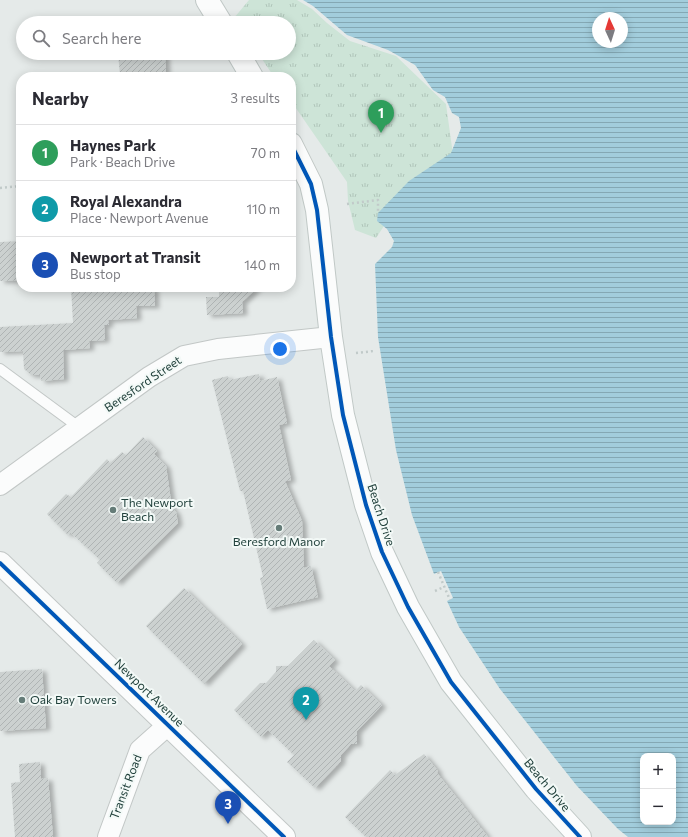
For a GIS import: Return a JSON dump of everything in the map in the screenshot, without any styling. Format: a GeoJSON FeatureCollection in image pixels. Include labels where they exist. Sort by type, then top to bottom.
{"type":"FeatureCollection","features":[{"type":"Feature","properties":{"kind":"main road"},"geometry":{"type":"LineString","coordinates":[[207,0],[217,16]]}},
{"type":"Feature","properties":{"kind":"main road"},"geometry":{"type":"LineString","coordinates":[[242,60],[249,72]]}},
{"type":"Feature","properties":{"kind":"main road","name":"Beach Drive"},"geometry":{"type":"LineString","coordinates":[[296,156],[311,184],[317,210],[331,337],[343,415],[353,459],[382,552],[398,589],[451,682],[536,789],[580,837]]}},
{"type":"Feature","properties":{"kind":"main road","name":"Newport Avenue"},"geometry":{"type":"LineString","coordinates":[[0,563],[284,837]]}},
{"type":"Feature","properties":{"kind":"street","name":"Beresford Street"},"geometry":{"type":"LineString","coordinates":[[0,485],[149,377],[184,356],[218,349],[331,337]]}},
{"type":"Feature","properties":{"kind":"street","name":"Transit Road"},"geometry":{"type":"LineString","coordinates":[[108,837],[140,750],[168,725]]}},
{"type":"Feature","properties":{"kind":"lane"},"geometry":{"type":"LineString","coordinates":[[0,369],[80,428]]}},
{"type":"Feature","properties":{"kind":"path"},"geometry":{"type":"LineString","coordinates":[[0,188],[16,186]]}},
{"type":"Feature","properties":{"kind":"path"},"geometry":{"type":"LineString","coordinates":[[347,204],[378,200],[378,212]]}},
{"type":"Feature","properties":{"kind":"path"},"geometry":{"type":"LineString","coordinates":[[355,354],[374,351]]}},
{"type":"Feature","properties":{"kind":"path"},"geometry":{"type":"LineString","coordinates":[[438,572],[450,600]]}},
{"type":"Feature","properties":{"kind":"path"},"geometry":{"type":"LineString","coordinates":[[434,592],[444,587]]}},
{"type":"Feature","properties":{"kind":"green space"},"geometry":{"type":"Polygon","coordinates":[[[249,0],[297,0],[312,9],[350,41],[396,56],[446,104],[454,162],[390,217],[376,238],[355,230],[348,201],[347,182],[296,108],[296,72],[271,72],[263,60],[296,60],[296,16],[236,16],[249,0]]]}},
{"type":"Feature","properties":{"kind":"water"},"geometry":{"type":"Polygon","coordinates":[[[303,0],[688,0],[688,837],[628,837],[618,829],[577,786],[500,689],[459,627],[447,601],[453,598],[441,571],[434,574],[412,515],[396,450],[378,337],[375,264],[392,247],[394,241],[387,229],[377,221],[378,213],[409,181],[451,153],[461,128],[459,117],[452,113],[445,97],[433,90],[415,65],[388,50],[347,35],[313,6],[303,0]]]}},
{"type":"Feature","properties":{"kind":"building"},"geometry":{"type":"Polygon","coordinates":[[[119,60],[165,60],[166,72],[120,72],[119,60]]]}},
{"type":"Feature","properties":{"kind":"building"},"geometry":{"type":"Polygon","coordinates":[[[16,241],[16,280],[0,281],[0,242],[16,241]]]}},
{"type":"Feature","properties":{"kind":"building"},"geometry":{"type":"Polygon","coordinates":[[[71,292],[154,292],[155,306],[136,306],[137,318],[108,320],[109,325],[104,325],[105,340],[89,341],[90,348],[63,350],[64,379],[41,381],[40,375],[31,375],[24,369],[23,351],[0,352],[0,327],[73,323],[71,292]]]}},
{"type":"Feature","properties":{"kind":"building"},"geometry":{"type":"Polygon","coordinates":[[[219,292],[253,292],[242,302],[243,313],[207,315],[206,297],[219,297],[219,292]]]}},
{"type":"Feature","properties":{"kind":"building"},"geometry":{"type":"Polygon","coordinates":[[[259,374],[260,381],[277,377],[287,423],[279,425],[291,480],[285,481],[302,521],[304,568],[311,566],[318,597],[267,609],[260,578],[263,577],[243,491],[240,491],[212,380],[228,376],[229,380],[259,374]]]}},
{"type":"Feature","properties":{"kind":"building","name":"The Newport Beach"},"geometry":{"type":"Polygon","coordinates":[[[143,437],[157,451],[154,454],[166,466],[172,508],[176,512],[178,523],[117,583],[97,563],[100,560],[70,532],[68,535],[47,514],[66,494],[71,497],[107,459],[110,463],[122,452],[126,455],[143,437]]]}},
{"type":"Feature","properties":{"kind":"building"},"geometry":{"type":"Polygon","coordinates":[[[184,588],[242,644],[204,684],[146,626],[184,588]]]}},
{"type":"Feature","properties":{"kind":"building"},"geometry":{"type":"Polygon","coordinates":[[[314,640],[335,660],[329,666],[355,691],[361,685],[382,705],[357,731],[357,744],[351,744],[341,755],[341,761],[315,788],[287,762],[294,755],[268,730],[261,737],[234,710],[260,683],[266,683],[276,672],[276,666],[288,666],[314,640]]]}},
{"type":"Feature","properties":{"kind":"building","name":"Oak Bay Towers"},"geometry":{"type":"Polygon","coordinates":[[[42,669],[46,728],[0,731],[0,672],[42,669]]]}},
{"type":"Feature","properties":{"kind":"building"},"geometry":{"type":"Polygon","coordinates":[[[424,754],[438,771],[437,773],[488,837],[366,837],[345,817],[390,770],[395,775],[424,754]]]}},
{"type":"Feature","properties":{"kind":"building"},"geometry":{"type":"Polygon","coordinates":[[[40,762],[41,779],[48,778],[53,837],[15,837],[11,783],[20,782],[19,764],[40,762]]]}},
{"type":"Feature","properties":{"kind":"cycle path"},"geometry":{"type":"LineString","coordinates":[[296,154],[311,184],[317,210],[331,337],[343,415],[366,505],[382,552],[408,607],[451,682],[536,789],[580,837]]}},
{"type":"Feature","properties":{"kind":"cycle path"},"geometry":{"type":"LineString","coordinates":[[0,563],[284,837]]}},
{"type":"Feature","properties":{"kind":"place","name":"Haynes Park"},"geometry":{"type":"Point","coordinates":[381,133]}},
{"type":"Feature","properties":{"kind":"place","name":"The Newport Beach"},"geometry":{"type":"Point","coordinates":[113,510]}},
{"type":"Feature","properties":{"kind":"place","name":"Beresford Manor"},"geometry":{"type":"Point","coordinates":[279,528]}},
{"type":"Feature","properties":{"kind":"place","name":"Oak Bay Towers"},"geometry":{"type":"Point","coordinates":[22,700]}},
{"type":"Feature","properties":{"kind":"place","name":"Royal Alexandra"},"geometry":{"type":"Point","coordinates":[306,720]}},
{"type":"Feature","properties":{"kind":"place","name":"Newport at Transit"},"geometry":{"type":"Point","coordinates":[228,824]}}]}
